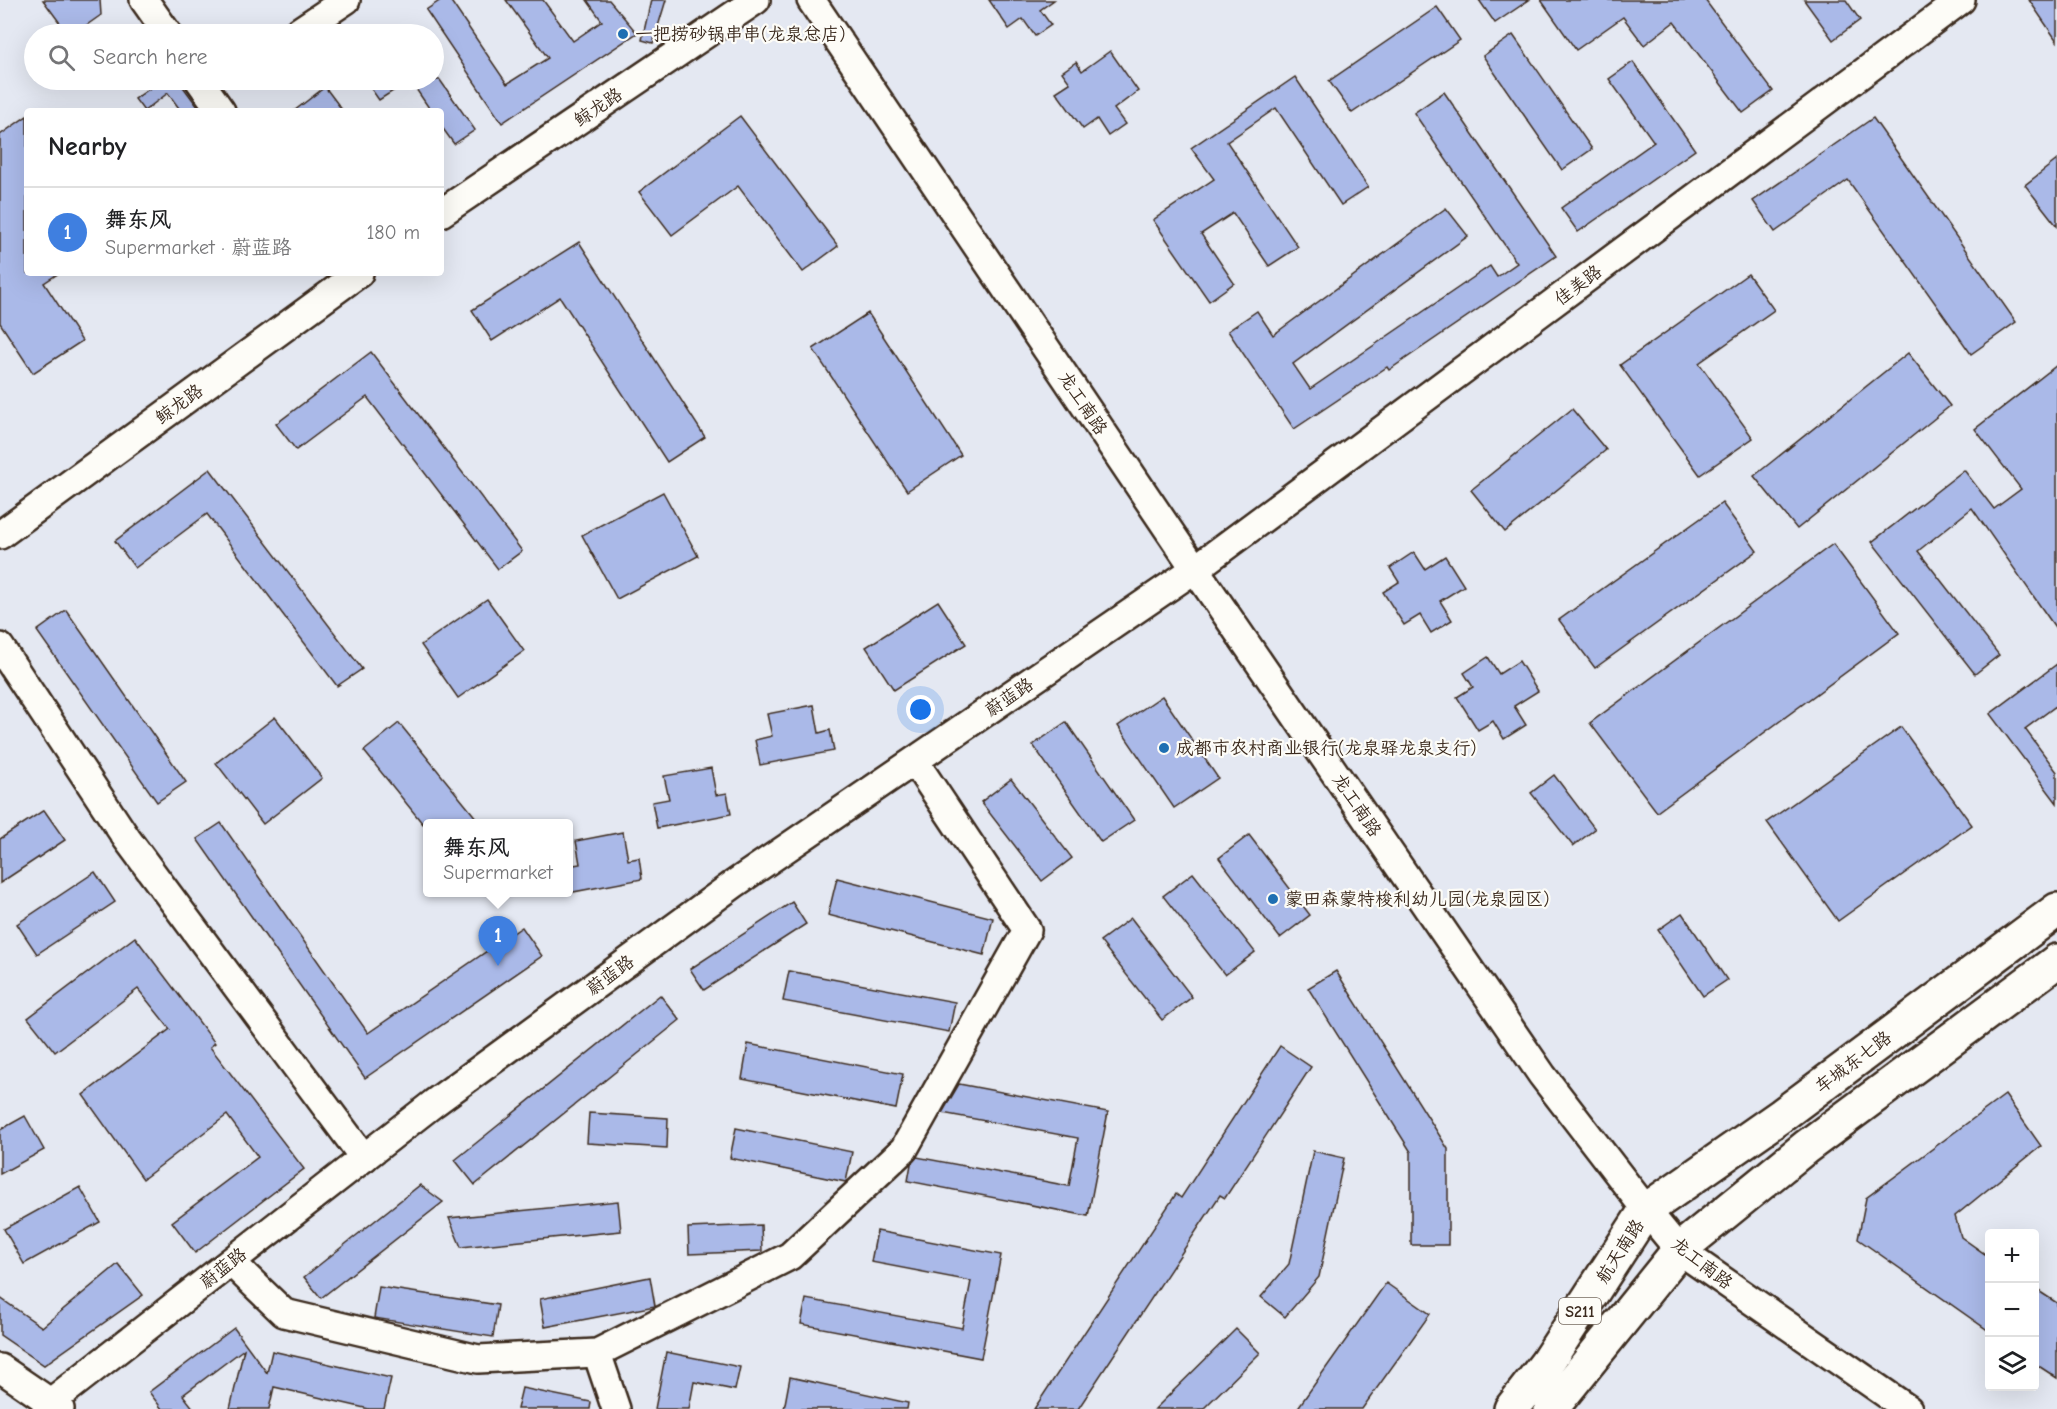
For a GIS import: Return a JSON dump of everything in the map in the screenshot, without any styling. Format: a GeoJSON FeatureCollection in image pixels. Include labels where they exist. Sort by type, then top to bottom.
{"type":"FeatureCollection","features":[{"type":"Feature","properties":{"kind":"main road","name":"车城东七路"},"geometry":{"type":"LineString","coordinates":[[1646,1210],[1782,1115],[2057,910]]}},
{"type":"Feature","properties":{"kind":"main road"},"geometry":{"type":"LineString","coordinates":[[1679,1250],[1806,1147],[2057,961]]}},
{"type":"Feature","properties":{"kind":"main road","name":"航天南路"},"geometry":{"type":"LineString","coordinates":[[1511,1409],[1546,1364],[1646,1210]]}},
{"type":"Feature","properties":{"kind":"main road","name":"S211"},"geometry":{"type":"LineString","coordinates":[[1551,1409],[1679,1250]]}},
{"type":"Feature","properties":{"kind":"street"},"geometry":{"type":"LineString","coordinates":[[144,0],[161,24]]}},
{"type":"Feature","properties":{"kind":"street"},"geometry":{"type":"LineString","coordinates":[[310,24],[346,0]]}},
{"type":"Feature","properties":{"kind":"street","name":"鲸龙路"},"geometry":{"type":"LineString","coordinates":[[444,211],[756,0]]}},
{"type":"Feature","properties":{"kind":"street","name":"龙工南路"},"geometry":{"type":"LineString","coordinates":[[811,0],[1195,569],[1536,1065],[1646,1210],[1679,1250],[1908,1409]]}},
{"type":"Feature","properties":{"kind":"street","name":"佳美路"},"geometry":{"type":"LineString","coordinates":[[1195,569],[1961,0]]}},
{"type":"Feature","properties":{"kind":"street","name":"鲸龙路"},"geometry":{"type":"LineString","coordinates":[[0,535],[343,278]]}},
{"type":"Feature","properties":{"kind":"street","name":"蔚蓝路"},"geometry":{"type":"LineString","coordinates":[[52,1407],[231,1262],[434,1103],[734,884],[1195,569]]}},
{"type":"Feature","properties":{"kind":"street"},"geometry":{"type":"LineString","coordinates":[[0,646],[127,839],[364,1158]]}},
{"type":"Feature","properties":{"kind":"street"},"geometry":{"type":"LineString","coordinates":[[231,1262],[284,1313],[478,1359],[597,1353],[790,1256],[904,1149],[1027,930],[915,762]]}},
{"type":"Feature","properties":{"kind":"street"},"geometry":{"type":"LineString","coordinates":[[597,1353],[616,1409]]}},
{"type":"Feature","properties":{"kind":"street"},"geometry":{"type":"LineString","coordinates":[[0,1368],[52,1407]]}},
{"type":"Feature","properties":{"kind":"building"},"geometry":{"type":"Polygon","coordinates":[[[43,0],[100,0],[101,15],[88,24],[61,24],[43,0]]]}},
{"type":"Feature","properties":{"kind":"building"},"geometry":{"type":"Polygon","coordinates":[[[441,0],[450,0],[507,84],[548,58],[506,0],[543,0],[573,41],[602,21],[587,0],[609,0],[637,33],[502,123],[444,37],[444,24],[435,24],[426,10],[441,0]]]}},
{"type":"Feature","properties":{"kind":"building"},"geometry":{"type":"Polygon","coordinates":[[[651,0],[666,0],[653,43],[642,40],[651,0]]]}},
{"type":"Feature","properties":{"kind":"building"},"geometry":{"type":"Polygon","coordinates":[[[989,0],[1054,0],[1040,10],[1051,25],[1035,36],[1023,19],[1009,29],[989,0]]]}},
{"type":"Feature","properties":{"kind":"building"},"geometry":{"type":"Polygon","coordinates":[[[1479,0],[1529,0],[1495,23],[1479,0]]]}},
{"type":"Feature","properties":{"kind":"building"},"geometry":{"type":"Polygon","coordinates":[[[1541,0],[1705,0],[1773,91],[1743,113],[1674,22],[1644,45],[1623,17],[1576,50],[1541,0]]]}},
{"type":"Feature","properties":{"kind":"building"},"geometry":{"type":"Polygon","coordinates":[[[1804,0],[1846,0],[1860,20],[1833,40],[1804,0]]]}},
{"type":"Feature","properties":{"kind":"building"},"geometry":{"type":"Polygon","coordinates":[[[2029,0],[2057,0],[2057,41],[2029,0]]]}},
{"type":"Feature","properties":{"kind":"building"},"geometry":{"type":"Polygon","coordinates":[[[1437,7],[1460,40],[1352,113],[1329,81],[1437,7]]]}},
{"type":"Feature","properties":{"kind":"building"},"geometry":{"type":"Polygon","coordinates":[[[1513,35],[1592,149],[1562,170],[1483,56],[1513,35]]]}},
{"type":"Feature","properties":{"kind":"building"},"geometry":{"type":"Polygon","coordinates":[[[1110,51],[1138,91],[1114,109],[1125,124],[1108,136],[1097,119],[1083,129],[1056,92],[1070,83],[1062,72],[1076,62],[1082,71],[1110,51]]]}},
{"type":"Feature","properties":{"kind":"building"},"geometry":{"type":"Polygon","coordinates":[[[1633,62],[1695,150],[1578,232],[1561,208],[1654,142],[1609,79],[1633,62]]]}},
{"type":"Feature","properties":{"kind":"building"},"geometry":{"type":"Polygon","coordinates":[[[1295,77],[1368,187],[1341,205],[1276,108],[1227,142],[1298,247],[1269,266],[1233,213],[1201,234],[1234,283],[1209,301],[1153,220],[1214,179],[1191,148],[1295,77]]]}},
{"type":"Feature","properties":{"kind":"building"},"geometry":{"type":"Polygon","coordinates":[[[444,86],[475,130],[454,144],[444,130],[444,108],[429,108],[417,90],[444,90],[444,86]]]}},
{"type":"Feature","properties":{"kind":"building"},"geometry":{"type":"Polygon","coordinates":[[[148,90],[185,90],[199,108],[179,108],[168,93],[148,108],[142,108],[135,99],[148,90]]]}},
{"type":"Feature","properties":{"kind":"building"},"geometry":{"type":"Polygon","coordinates":[[[321,90],[327,90],[341,108],[298,108],[321,90]]]}},
{"type":"Feature","properties":{"kind":"building"},"geometry":{"type":"Polygon","coordinates":[[[372,90],[394,90],[379,100],[372,90]]]}},
{"type":"Feature","properties":{"kind":"building"},"geometry":{"type":"Polygon","coordinates":[[[1444,92],[1556,256],[1389,370],[1387,367],[1294,429],[1228,331],[1257,311],[1273,335],[1446,208],[1468,236],[1293,364],[1310,389],[1490,266],[1497,277],[1517,263],[1414,113],[1444,92]]]}},
{"type":"Feature","properties":{"kind":"building"},"geometry":{"type":"Polygon","coordinates":[[[740,116],[838,246],[803,272],[738,186],[672,235],[639,192],[740,116]]]}},
{"type":"Feature","properties":{"kind":"building"},"geometry":{"type":"Polygon","coordinates":[[[24,118],[24,276],[54,276],[44,283],[82,341],[33,373],[0,323],[0,135],[24,118]]]}},
{"type":"Feature","properties":{"kind":"building"},"geometry":{"type":"Polygon","coordinates":[[[1873,118],[2016,322],[1971,354],[1848,180],[1775,232],[1753,201],[1873,118]]]}},
{"type":"Feature","properties":{"kind":"building"},"geometry":{"type":"Polygon","coordinates":[[[2057,160],[2057,226],[2025,185],[2057,160]]]}},
{"type":"Feature","properties":{"kind":"building"},"geometry":{"type":"Polygon","coordinates":[[[579,242],[705,437],[667,462],[560,297],[492,341],[472,310],[579,242]]]}},
{"type":"Feature","properties":{"kind":"building"},"geometry":{"type":"Polygon","coordinates":[[[1748,274],[1774,310],[1699,363],[1753,438],[1700,475],[1620,365],[1748,274]]]}},
{"type":"Feature","properties":{"kind":"building"},"geometry":{"type":"Polygon","coordinates":[[[868,313],[961,455],[907,491],[813,349],[868,313]]]}},
{"type":"Feature","properties":{"kind":"building"},"geometry":{"type":"Polygon","coordinates":[[[371,352],[522,551],[498,569],[367,397],[296,450],[276,424],[371,352]]]}},
{"type":"Feature","properties":{"kind":"building"},"geometry":{"type":"Polygon","coordinates":[[[1908,353],[1950,406],[1797,529],[1754,476],[1908,353]]]}},
{"type":"Feature","properties":{"kind":"building"},"geometry":{"type":"Polygon","coordinates":[[[2057,365],[2057,630],[1972,508],[1918,551],[1999,655],[1975,674],[1872,542],[1964,470],[1994,509],[2021,489],[1975,429],[2057,365]]]}},
{"type":"Feature","properties":{"kind":"building"},"geometry":{"type":"Polygon","coordinates":[[[1572,409],[1606,450],[1505,532],[1471,490],[1572,409]]]}},
{"type":"Feature","properties":{"kind":"building"},"geometry":{"type":"Polygon","coordinates":[[[210,469],[362,669],[337,686],[207,514],[135,568],[115,541],[210,469]]]}},
{"type":"Feature","properties":{"kind":"building"},"geometry":{"type":"Polygon","coordinates":[[[663,492],[698,556],[617,599],[582,535],[663,492]]]}},
{"type":"Feature","properties":{"kind":"building"},"geometry":{"type":"Polygon","coordinates":[[[1722,503],[1757,551],[1595,668],[1559,620],[1722,503]]]}},
{"type":"Feature","properties":{"kind":"building"},"geometry":{"type":"Polygon","coordinates":[[[1833,544],[1899,633],[1657,812],[1590,723],[1833,544]]]}},
{"type":"Feature","properties":{"kind":"building"},"geometry":{"type":"Polygon","coordinates":[[[1414,552],[1425,569],[1445,556],[1464,586],[1440,601],[1452,620],[1431,633],[1420,615],[1404,625],[1383,592],[1399,582],[1390,568],[1414,552]]]}},
{"type":"Feature","properties":{"kind":"building"},"geometry":{"type":"Polygon","coordinates":[[[487,599],[524,651],[458,698],[421,645],[487,599]]]}},
{"type":"Feature","properties":{"kind":"building"},"geometry":{"type":"Polygon","coordinates":[[[938,601],[966,644],[894,690],[866,647],[938,601]]]}},
{"type":"Feature","properties":{"kind":"building"},"geometry":{"type":"Polygon","coordinates":[[[66,610],[186,782],[157,802],[37,631],[66,610]]]}},
{"type":"Feature","properties":{"kind":"building"},"geometry":{"type":"Polygon","coordinates":[[[1488,657],[1499,674],[1519,661],[1538,691],[1514,706],[1526,725],[1504,739],[1493,721],[1478,730],[1457,697],[1473,687],[1464,673],[1488,657]]]}},
{"type":"Feature","properties":{"kind":"building"},"geometry":{"type":"Polygon","coordinates":[[[2057,664],[2057,705],[2025,729],[2057,772],[2057,803],[1990,714],[2057,664]]]}},
{"type":"Feature","properties":{"kind":"building"},"geometry":{"type":"Polygon","coordinates":[[[1162,696],[1218,778],[1174,808],[1118,726],[1162,696]]]}},
{"type":"Feature","properties":{"kind":"building"},"geometry":{"type":"Polygon","coordinates":[[[814,705],[819,733],[830,730],[834,751],[760,765],[755,740],[772,736],[767,714],[814,705]]]}},
{"type":"Feature","properties":{"kind":"building"},"geometry":{"type":"Polygon","coordinates":[[[275,717],[322,778],[263,824],[216,763],[275,717]]]}},
{"type":"Feature","properties":{"kind":"building"},"geometry":{"type":"Polygon","coordinates":[[[1066,722],[1134,820],[1101,842],[1033,745],[1066,722]]]}},
{"type":"Feature","properties":{"kind":"building"},"geometry":{"type":"Polygon","coordinates":[[[399,723],[477,819],[423,819],[423,824],[364,751],[399,723]]]}},
{"type":"Feature","properties":{"kind":"building"},"geometry":{"type":"Polygon","coordinates":[[[1901,727],[1972,825],[1838,921],[1767,822],[1901,727]]]}},
{"type":"Feature","properties":{"kind":"building"},"geometry":{"type":"Polygon","coordinates":[[[711,768],[716,795],[727,793],[731,814],[657,828],[652,802],[669,799],[664,776],[711,768]]]}},
{"type":"Feature","properties":{"kind":"building"},"geometry":{"type":"Polygon","coordinates":[[[1554,775],[1595,829],[1573,846],[1531,793],[1554,775]]]}},
{"type":"Feature","properties":{"kind":"building"},"geometry":{"type":"Polygon","coordinates":[[[1011,779],[1072,858],[1042,881],[981,802],[1011,779]]]}},
{"type":"Feature","properties":{"kind":"building"},"geometry":{"type":"Polygon","coordinates":[[[44,810],[65,840],[0,883],[0,839],[44,810]]]}},
{"type":"Feature","properties":{"kind":"building"},"geometry":{"type":"Polygon","coordinates":[[[221,823],[368,1033],[522,927],[542,956],[365,1078],[197,839],[221,823]]]}},
{"type":"Feature","properties":{"kind":"building"},"geometry":{"type":"Polygon","coordinates":[[[623,832],[628,860],[639,858],[642,879],[573,892],[573,865],[580,864],[576,841],[623,832]]]}},
{"type":"Feature","properties":{"kind":"building"},"geometry":{"type":"Polygon","coordinates":[[[1249,835],[1310,915],[1280,938],[1219,858],[1249,835]]]}},
{"type":"Feature","properties":{"kind":"building"},"geometry":{"type":"Polygon","coordinates":[[[95,872],[115,902],[37,954],[17,924],[95,872]]]}},
{"type":"Feature","properties":{"kind":"building"},"geometry":{"type":"Polygon","coordinates":[[[1193,873],[1255,952],[1225,975],[1163,896],[1193,873]]]}},
{"type":"Feature","properties":{"kind":"building"},"geometry":{"type":"Polygon","coordinates":[[[837,878],[993,918],[984,955],[828,915],[837,878]]]}},
{"type":"Feature","properties":{"kind":"building"},"geometry":{"type":"Polygon","coordinates":[[[792,902],[806,924],[704,990],[690,969],[792,902]]]}},
{"type":"Feature","properties":{"kind":"building"},"geometry":{"type":"Polygon","coordinates":[[[1682,913],[1727,980],[1703,996],[1658,930],[1682,913]]]}},
{"type":"Feature","properties":{"kind":"building"},"geometry":{"type":"Polygon","coordinates":[[[1131,918],[1192,997],[1162,1020],[1100,941],[1131,918]]]}},
{"type":"Feature","properties":{"kind":"building"},"geometry":{"type":"Polygon","coordinates":[[[135,937],[215,1043],[210,1047],[304,1169],[195,1253],[172,1222],[258,1157],[227,1115],[143,1179],[83,1095],[170,1029],[138,989],[55,1052],[28,1018],[135,937]]]}},
{"type":"Feature","properties":{"kind":"building"},"geometry":{"type":"Polygon","coordinates":[[[789,971],[955,1002],[949,1032],[783,1001],[789,971]]]}},
{"type":"Feature","properties":{"kind":"building"},"geometry":{"type":"Polygon","coordinates":[[[1336,971],[1448,1149],[1448,1245],[1411,1245],[1411,1152],[1308,988],[1336,971]]]}},
{"type":"Feature","properties":{"kind":"building"},"geometry":{"type":"Polygon","coordinates":[[[660,995],[680,1020],[475,1185],[455,1160],[660,995]]]}},
{"type":"Feature","properties":{"kind":"building"},"geometry":{"type":"Polygon","coordinates":[[[748,1044],[903,1074],[896,1109],[742,1079],[748,1044]]]}},
{"type":"Feature","properties":{"kind":"building"},"geometry":{"type":"Polygon","coordinates":[[[1280,1046],[1311,1067],[1225,1198],[1220,1195],[1078,1409],[1034,1409],[1176,1194],[1181,1198],[1280,1046]]]}},
{"type":"Feature","properties":{"kind":"building"},"geometry":{"type":"Polygon","coordinates":[[[959,1084],[1108,1112],[1088,1216],[908,1181],[911,1164],[917,1157],[1069,1186],[1078,1138],[942,1113],[959,1084]]]}},
{"type":"Feature","properties":{"kind":"building"},"geometry":{"type":"Polygon","coordinates":[[[2005,1095],[2041,1146],[1955,1216],[1961,1237],[1985,1254],[1985,1328],[1858,1239],[1866,1198],[2005,1095]]]}},
{"type":"Feature","properties":{"kind":"building"},"geometry":{"type":"Polygon","coordinates":[[[589,1113],[668,1118],[667,1148],[587,1143],[589,1113]]]}},
{"type":"Feature","properties":{"kind":"building"},"geometry":{"type":"Polygon","coordinates":[[[25,1116],[44,1150],[0,1174],[0,1130],[25,1116]]]}},
{"type":"Feature","properties":{"kind":"building"},"geometry":{"type":"Polygon","coordinates":[[[736,1128],[852,1152],[846,1182],[730,1158],[736,1128]]]}},
{"type":"Feature","properties":{"kind":"building"},"geometry":{"type":"Polygon","coordinates":[[[1313,1151],[1344,1158],[1319,1277],[1285,1317],[1261,1297],[1289,1264],[1313,1151]]]}},
{"type":"Feature","properties":{"kind":"building"},"geometry":{"type":"Polygon","coordinates":[[[420,1185],[443,1202],[321,1298],[304,1277],[420,1185]]]}},
{"type":"Feature","properties":{"kind":"building"},"geometry":{"type":"Polygon","coordinates":[[[80,1187],[100,1222],[24,1264],[4,1229],[80,1187]]]}},
{"type":"Feature","properties":{"kind":"building"},"geometry":{"type":"Polygon","coordinates":[[[618,1201],[621,1231],[461,1247],[449,1218],[618,1201]]]}},
{"type":"Feature","properties":{"kind":"building"},"geometry":{"type":"Polygon","coordinates":[[[761,1225],[762,1251],[689,1254],[688,1228],[761,1225]]]}},
{"type":"Feature","properties":{"kind":"building"},"geometry":{"type":"Polygon","coordinates":[[[877,1231],[1001,1255],[981,1358],[801,1324],[806,1299],[962,1328],[971,1281],[871,1262],[877,1231]]]}},
{"type":"Feature","properties":{"kind":"building"},"geometry":{"type":"Polygon","coordinates":[[[118,1264],[143,1295],[44,1365],[0,1335],[0,1298],[42,1327],[118,1264]]]}},
{"type":"Feature","properties":{"kind":"building"},"geometry":{"type":"Polygon","coordinates":[[[650,1277],[655,1306],[545,1327],[540,1299],[650,1277]]]}},
{"type":"Feature","properties":{"kind":"building"},"geometry":{"type":"Polygon","coordinates":[[[1386,1283],[1430,1314],[1362,1409],[1297,1409],[1386,1283]]]}},
{"type":"Feature","properties":{"kind":"building"},"geometry":{"type":"Polygon","coordinates":[[[379,1287],[498,1305],[493,1337],[374,1318],[379,1287]]]}},
{"type":"Feature","properties":{"kind":"building"},"geometry":{"type":"Polygon","coordinates":[[[2039,1291],[2057,1303],[2057,1378],[2039,1366],[2039,1291]]]}},
{"type":"Feature","properties":{"kind":"building"},"geometry":{"type":"Polygon","coordinates":[[[234,1328],[267,1373],[272,1351],[391,1378],[384,1409],[369,1409],[274,1387],[269,1409],[230,1409],[244,1349],[183,1395],[194,1409],[162,1409],[149,1392],[234,1328]]]}},
{"type":"Feature","properties":{"kind":"building"},"geometry":{"type":"Polygon","coordinates":[[[1236,1329],[1260,1353],[1203,1409],[1155,1409],[1236,1329]]]}},
{"type":"Feature","properties":{"kind":"building"},"geometry":{"type":"Polygon","coordinates":[[[666,1352],[740,1367],[735,1390],[694,1382],[689,1409],[655,1409],[666,1352]]]}},
{"type":"Feature","properties":{"kind":"building"},"geometry":{"type":"Polygon","coordinates":[[[790,1377],[908,1403],[907,1409],[784,1409],[790,1377]]]}},
{"type":"Feature","properties":{"kind":"building"},"geometry":{"type":"Polygon","coordinates":[[[522,1388],[591,1402],[590,1409],[517,1409],[522,1388]]]}},
{"type":"Feature","properties":{"kind":"place","name":"一把捞砂锅串串(龙泉总店)"},"geometry":{"type":"Point","coordinates":[623,34]}},
{"type":"Feature","properties":{"kind":"place","name":"成都市农村商业银行(龙泉驿龙泉支行)"},"geometry":{"type":"Point","coordinates":[1164,748]}},
{"type":"Feature","properties":{"kind":"place","name":"蒙田森蒙特梭利幼儿园(龙泉园区)"},"geometry":{"type":"Point","coordinates":[1273,899]}},
{"type":"Feature","properties":{"kind":"place","name":"舞东风"},"geometry":{"type":"Point","coordinates":[498,966]}}]}
